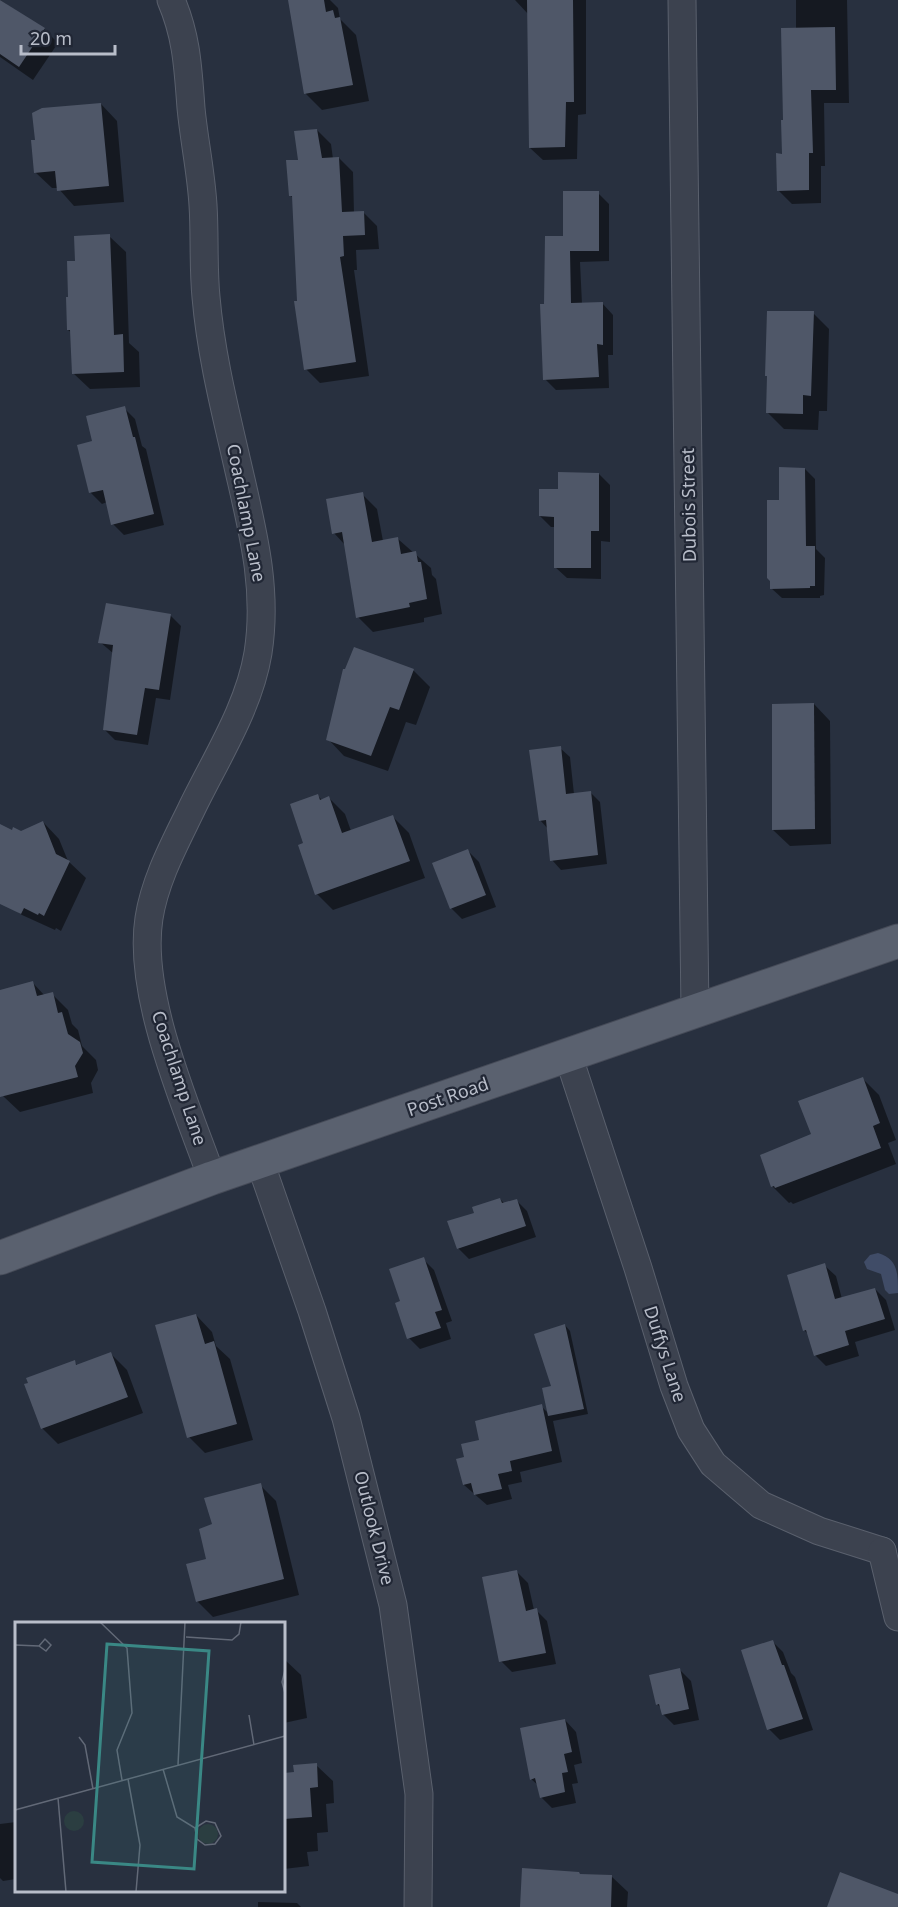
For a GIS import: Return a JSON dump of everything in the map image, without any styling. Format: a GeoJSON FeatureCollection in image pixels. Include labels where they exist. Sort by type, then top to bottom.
{"type":"FeatureCollection","features":[{"type":"Feature","properties":{"kind":"main road","name":"Post Road"},"geometry":{"type":"LineString","coordinates":[[0,1258],[212,1178],[898,941]]}},
{"type":"Feature","properties":{"kind":"street","name":"Coachlamp Lane"},"geometry":{"type":"LineString","coordinates":[[171,0],[181,22],[188,58],[202,203],[206,298],[223,402],[254,538],[262,589],[262,618],[257,656],[247,690],[168,856],[156,887],[149,920],[148,954],[156,1009],[165,1043],[212,1178]]}},
{"type":"Feature","properties":{"kind":"street","name":"Dubois Street"},"geometry":{"type":"LineString","coordinates":[[682,0],[695,1011]]}},
{"type":"Feature","properties":{"kind":"street","name":"Duffys Lane"},"geometry":{"type":"LineString","coordinates":[[568,1055],[674,1386],[691,1430],[713,1464],[761,1505],[819,1531],[890,1542],[898,1617]]}},
{"type":"Feature","properties":{"kind":"street","name":"Outlook Drive"},"geometry":{"type":"LineString","coordinates":[[260,1162],[312,1311],[346,1418],[393,1605],[419,1794],[418,1907]]}},
{"type":"Feature","properties":{"kind":"water"},"geometry":{"type":"Polygon","coordinates":[[[878,1253],[890,1259],[896,1268],[898,1293],[889,1294],[885,1290],[881,1274],[867,1269],[864,1262],[870,1255],[878,1253]]]}},
{"type":"Feature","properties":{"kind":"building"},"geometry":{"type":"Polygon","coordinates":[[[0,0],[45,28],[19,67],[0,54],[0,0]]]}},
{"type":"Feature","properties":{"kind":"building"},"geometry":{"type":"Polygon","coordinates":[[[288,0],[324,0],[326,12],[333,10],[335,18],[340,17],[353,85],[304,94],[288,0]]]}},
{"type":"Feature","properties":{"kind":"building"},"geometry":{"type":"Polygon","coordinates":[[[527,0],[573,0],[574,102],[566,102],[565,147],[529,148],[527,0]]]}},
{"type":"Feature","properties":{"kind":"building"},"geometry":{"type":"Polygon","coordinates":[[[835,27],[836,90],[811,90],[813,153],[809,153],[809,190],[777,191],[776,153],[782,154],[781,120],[783,120],[781,28],[835,27]]]}},
{"type":"Feature","properties":{"kind":"building"},"geometry":{"type":"Polygon","coordinates":[[[101,103],[109,186],[57,191],[55,171],[34,173],[31,140],[35,140],[32,113],[42,108],[101,103]]]}},
{"type":"Feature","properties":{"kind":"building"},"geometry":{"type":"Polygon","coordinates":[[[317,129],[322,158],[339,157],[342,212],[364,211],[365,235],[343,236],[344,256],[340,257],[356,362],[304,370],[294,301],[297,301],[292,196],[289,196],[286,160],[298,160],[294,131],[317,129]]]}},
{"type":"Feature","properties":{"kind":"building"},"geometry":{"type":"Polygon","coordinates":[[[563,191],[599,191],[599,251],[570,251],[571,303],[603,302],[603,345],[597,344],[599,377],[543,380],[540,304],[544,304],[545,236],[563,236],[563,191]]]}},
{"type":"Feature","properties":{"kind":"building"},"geometry":{"type":"Polygon","coordinates":[[[110,234],[114,335],[123,334],[124,372],[72,374],[70,330],[67,330],[67,261],[75,261],[74,236],[110,234]]]}},
{"type":"Feature","properties":{"kind":"building"},"geometry":{"type":"Polygon","coordinates":[[[767,311],[814,311],[811,396],[803,395],[803,414],[766,413],[767,311]]]}},
{"type":"Feature","properties":{"kind":"building"},"geometry":{"type":"Polygon","coordinates":[[[125,406],[154,514],[111,525],[103,490],[89,493],[77,445],[92,441],[86,416],[125,406]]]}},
{"type":"Feature","properties":{"kind":"building"},"geometry":{"type":"Polygon","coordinates":[[[779,467],[805,468],[806,546],[815,546],[815,586],[810,586],[810,588],[770,589],[770,581],[767,578],[767,500],[779,500],[779,467]]]}},
{"type":"Feature","properties":{"kind":"building"},"geometry":{"type":"Polygon","coordinates":[[[558,472],[599,473],[599,531],[591,531],[591,568],[554,568],[554,517],[539,516],[539,489],[558,489],[558,472]]]}},
{"type":"Feature","properties":{"kind":"building"},"geometry":{"type":"Polygon","coordinates":[[[363,492],[372,542],[398,537],[401,554],[416,551],[418,562],[421,562],[427,599],[409,603],[410,607],[356,618],[342,532],[332,534],[326,499],[363,492]]]}},
{"type":"Feature","properties":{"kind":"building"},"geometry":{"type":"Polygon","coordinates":[[[106,603],[171,614],[159,690],[145,688],[137,735],[103,730],[113,645],[98,643],[106,603]]]}},
{"type":"Feature","properties":{"kind":"building"},"geometry":{"type":"Polygon","coordinates":[[[354,647],[414,669],[399,710],[390,707],[371,756],[326,740],[343,669],[354,647]]]}},
{"type":"Feature","properties":{"kind":"building"},"geometry":{"type":"Polygon","coordinates":[[[814,703],[815,829],[772,830],[772,704],[814,703]]]}},
{"type":"Feature","properties":{"kind":"building"},"geometry":{"type":"Polygon","coordinates":[[[561,746],[566,794],[591,791],[598,855],[550,861],[546,820],[539,821],[529,750],[561,746]]]}},
{"type":"Feature","properties":{"kind":"building"},"geometry":{"type":"Polygon","coordinates":[[[318,794],[320,800],[329,796],[342,833],[393,815],[410,861],[315,895],[298,845],[303,843],[290,804],[318,794]]]}},
{"type":"Feature","properties":{"kind":"building"},"geometry":{"type":"Polygon","coordinates":[[[43,821],[56,854],[70,861],[44,916],[24,908],[21,914],[0,904],[0,824],[12,830],[13,827],[21,831],[43,821]]]}},
{"type":"Feature","properties":{"kind":"building"},"geometry":{"type":"Polygon","coordinates":[[[468,849],[486,895],[450,909],[432,863],[468,849]]]}},
{"type":"Feature","properties":{"kind":"building"},"geometry":{"type":"Polygon","coordinates":[[[33,981],[37,996],[53,992],[58,1013],[62,1012],[68,1034],[80,1042],[83,1053],[75,1066],[78,1077],[0,1097],[0,990],[33,981]]]}},
{"type":"Feature","properties":{"kind":"building"},"geometry":{"type":"Polygon","coordinates":[[[863,1077],[880,1123],[873,1126],[881,1148],[775,1188],[771,1187],[760,1155],[811,1134],[798,1101],[863,1077]]]}},
{"type":"Feature","properties":{"kind":"building"},"geometry":{"type":"Polygon","coordinates":[[[500,1198],[502,1203],[517,1199],[526,1226],[457,1249],[447,1221],[474,1213],[472,1207],[500,1198]]]}},
{"type":"Feature","properties":{"kind":"building"},"geometry":{"type":"Polygon","coordinates":[[[424,1257],[442,1310],[435,1312],[441,1328],[407,1339],[395,1303],[400,1301],[389,1269],[424,1257]]]}},
{"type":"Feature","properties":{"kind":"building"},"geometry":{"type":"Polygon","coordinates":[[[825,1263],[835,1299],[875,1288],[885,1319],[845,1331],[849,1345],[814,1356],[806,1330],[803,1331],[787,1275],[825,1263]]]}},
{"type":"Feature","properties":{"kind":"building"},"geometry":{"type":"Polygon","coordinates":[[[196,1314],[205,1344],[214,1341],[237,1424],[187,1438],[155,1325],[196,1314]]]}},
{"type":"Feature","properties":{"kind":"building"},"geometry":{"type":"Polygon","coordinates":[[[565,1324],[584,1409],[548,1416],[542,1388],[551,1386],[534,1334],[565,1324]]]}},
{"type":"Feature","properties":{"kind":"building"},"geometry":{"type":"Polygon","coordinates":[[[111,1352],[128,1397],[41,1429],[24,1384],[28,1383],[26,1378],[75,1360],[76,1365],[111,1352]]]}},
{"type":"Feature","properties":{"kind":"building"},"geometry":{"type":"Polygon","coordinates":[[[542,1404],[552,1451],[510,1461],[512,1471],[498,1474],[502,1489],[474,1495],[471,1483],[463,1485],[456,1459],[464,1457],[461,1444],[479,1440],[475,1421],[542,1404]]]}},
{"type":"Feature","properties":{"kind":"building"},"geometry":{"type":"Polygon","coordinates":[[[261,1483],[284,1579],[196,1602],[186,1564],[206,1559],[199,1529],[212,1524],[204,1498],[261,1483]]]}},
{"type":"Feature","properties":{"kind":"building"},"geometry":{"type":"Polygon","coordinates":[[[517,1570],[526,1611],[537,1608],[546,1653],[499,1662],[482,1577],[517,1570]]]}},
{"type":"Feature","properties":{"kind":"building"},"geometry":{"type":"Polygon","coordinates":[[[773,1640],[803,1719],[767,1730],[741,1650],[773,1640]]]}},
{"type":"Feature","properties":{"kind":"building"},"geometry":{"type":"Polygon","coordinates":[[[680,1668],[689,1709],[662,1715],[659,1704],[656,1705],[649,1675],[680,1668]]]}},
{"type":"Feature","properties":{"kind":"building"},"geometry":{"type":"Polygon","coordinates":[[[565,1719],[572,1752],[564,1754],[568,1772],[562,1773],[565,1792],[540,1798],[535,1778],[530,1780],[520,1728],[565,1719]]]}},
{"type":"Feature","properties":{"kind":"building"},"geometry":{"type":"Polygon","coordinates":[[[317,1763],[318,1787],[310,1788],[312,1817],[285,1819],[285,1773],[294,1772],[293,1765],[317,1763]]]}},
{"type":"Feature","properties":{"kind":"building"},"geometry":{"type":"Polygon","coordinates":[[[522,1868],[612,1875],[611,1907],[520,1907],[522,1868]]]}},
{"type":"Feature","properties":{"kind":"building"},"geometry":{"type":"Polygon","coordinates":[[[840,1872],[898,1894],[898,1907],[827,1907],[840,1872]]]}}]}
